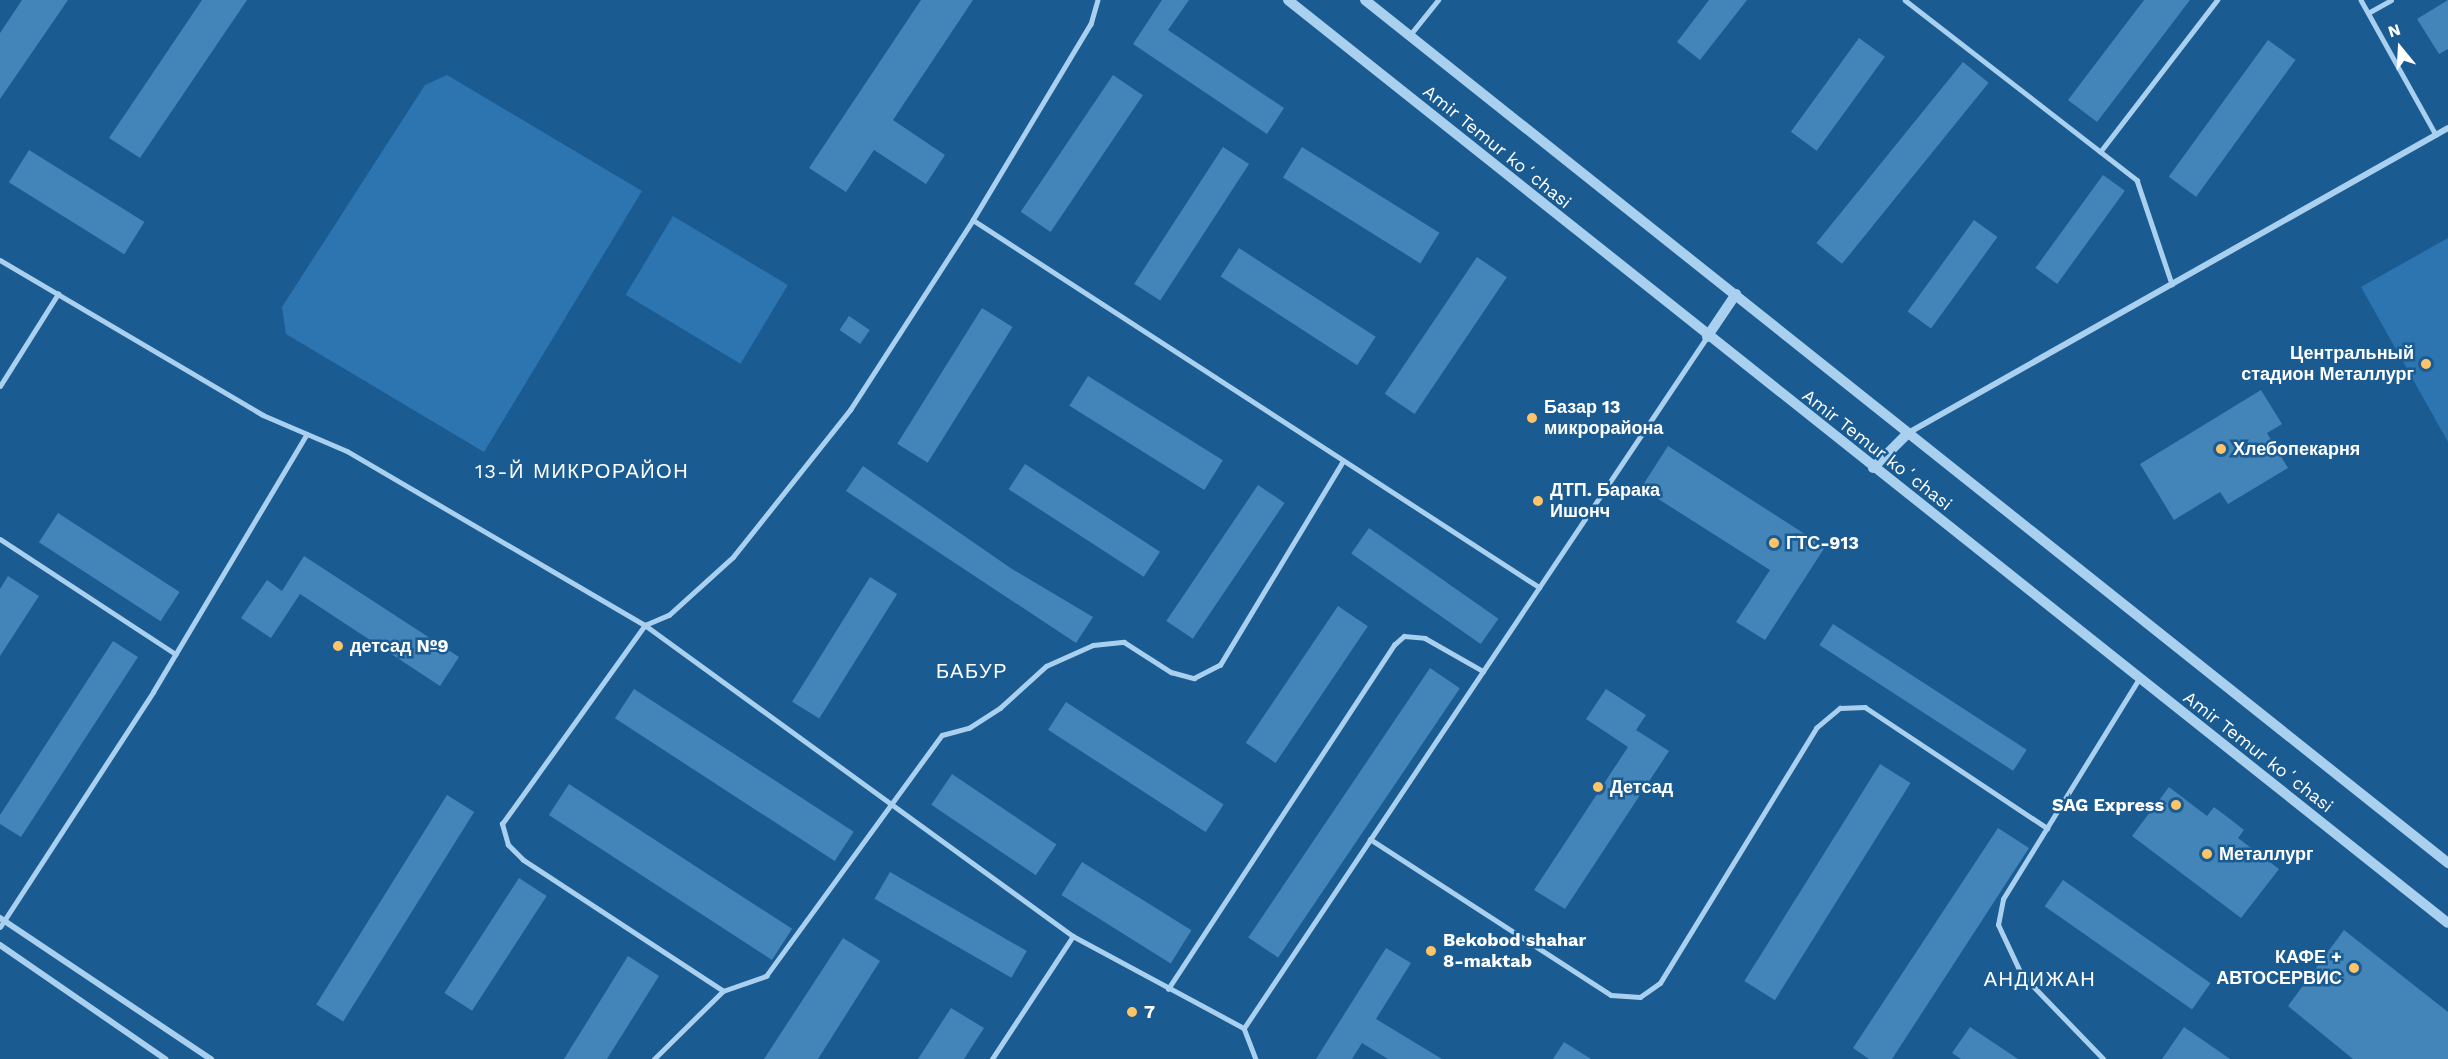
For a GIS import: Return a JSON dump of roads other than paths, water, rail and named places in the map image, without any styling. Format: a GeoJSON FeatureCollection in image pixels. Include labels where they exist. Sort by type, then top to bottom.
{"type":"FeatureCollection","features":[{"type":"Feature","properties":{"kind":"street","name":"Amir Temur koʻchasi"},"geometry":{"type":"LineString","coordinates":[[1288,0],[1707,337],[2448,923]]}},
{"type":"Feature","properties":{"kind":"street","name":"Amir Temur koʻchasi"},"geometry":{"type":"LineString","coordinates":[[1365,0],[2448,863]]}},
{"type":"Feature","properties":{"kind":"street"},"geometry":{"type":"LineString","coordinates":[[1873,468],[1908,433],[2448,128]]}},
{"type":"Feature","properties":{"kind":"street"},"geometry":{"type":"LineString","coordinates":[[1707,337],[1736,294]]}},
{"type":"Feature","properties":{"kind":"street"},"geometry":{"type":"LineString","coordinates":[[1,922],[211,1059]]}},
{"type":"Feature","properties":{"kind":"street"},"geometry":{"type":"LineString","coordinates":[[0,945],[165,1059]]}},
{"type":"Feature","properties":{"kind":"lane"},"geometry":{"type":"LineString","coordinates":[[723,990],[523,860],[508,845],[502,824],[645,625],[669,615],[733,557],[850,410],[973,220],[1090,24],[1098,0]]}},
{"type":"Feature","properties":{"kind":"lane"},"geometry":{"type":"LineString","coordinates":[[1410,35],[1438,0]]}},
{"type":"Feature","properties":{"kind":"lane"},"geometry":{"type":"LineString","coordinates":[[1905,0],[2137,180],[2172,284]]}},
{"type":"Feature","properties":{"kind":"lane"},"geometry":{"type":"LineString","coordinates":[[2100,152],[2217,0]]}},
{"type":"Feature","properties":{"kind":"lane"},"geometry":{"type":"LineString","coordinates":[[2361,0],[2436,135]]}},
{"type":"Feature","properties":{"kind":"lane"},"geometry":{"type":"LineString","coordinates":[[2368,14],[2391,0]]}},
{"type":"Feature","properties":{"kind":"lane"},"geometry":{"type":"LineString","coordinates":[[973,220],[1539,587]]}},
{"type":"Feature","properties":{"kind":"lane"},"geometry":{"type":"LineString","coordinates":[[0,260],[264,415],[347,451],[645,625],[1073,936],[1244,1028],[1256,1059]]}},
{"type":"Feature","properties":{"kind":"lane"},"geometry":{"type":"LineString","coordinates":[[0,386],[58,294]]}},
{"type":"Feature","properties":{"kind":"lane"},"geometry":{"type":"LineString","coordinates":[[1244,1028],[1707,337]]}},
{"type":"Feature","properties":{"kind":"lane"},"geometry":{"type":"LineString","coordinates":[[1,922],[176,654],[308,434]]}},
{"type":"Feature","properties":{"kind":"lane"},"geometry":{"type":"LineString","coordinates":[[654,1059],[723,990],[766,976],[942,735],[969,728],[1000,708],[1046,666],[1093,645],[1124,642],[1171,672],[1194,678],[1220,665],[1343,461]]}},
{"type":"Feature","properties":{"kind":"lane"},"geometry":{"type":"LineString","coordinates":[[0,539],[176,654]]}},
{"type":"Feature","properties":{"kind":"lane"},"geometry":{"type":"LineString","coordinates":[[1168,989],[1394,645],[1404,636],[1425,638],[1483,671]]}},
{"type":"Feature","properties":{"kind":"lane"},"geometry":{"type":"LineString","coordinates":[[2103,1059],[2020,974],[1998,925],[2003,899],[2139,679]]}},
{"type":"Feature","properties":{"kind":"lane"},"geometry":{"type":"LineString","coordinates":[[1370,839],[1611,995],[1640,997],[1660,983],[1816,728],[1840,708],[1865,707],[2047,828]]}},
{"type":"Feature","properties":{"kind":"lane"},"geometry":{"type":"LineString","coordinates":[[992,1059],[1073,936]]}},
{"type":"Feature","properties":{"kind":"place","name":"Центральный стадион Металлург"},"geometry":{"type":"Point","coordinates":[2426,364]}},
{"type":"Feature","properties":{"kind":"place","name":"Базар 13 микрорайона"},"geometry":{"type":"Point","coordinates":[1532,418]}},
{"type":"Feature","properties":{"kind":"place","name":"Хлебопекарня"},"geometry":{"type":"Point","coordinates":[2221,449]}},
{"type":"Feature","properties":{"kind":"place","name":"ДТП. Барака Ишонч"},"geometry":{"type":"Point","coordinates":[1538,501]}},
{"type":"Feature","properties":{"kind":"place","name":"ГТС-913"},"geometry":{"type":"Point","coordinates":[1774,543]}},
{"type":"Feature","properties":{"kind":"place","name":"детсад №9"},"geometry":{"type":"Point","coordinates":[338,646]}},
{"type":"Feature","properties":{"kind":"place","name":"Детсад"},"geometry":{"type":"Point","coordinates":[1598,787]}},
{"type":"Feature","properties":{"kind":"place","name":"SAG Express"},"geometry":{"type":"Point","coordinates":[2176,805]}},
{"type":"Feature","properties":{"kind":"place","name":"Металлург"},"geometry":{"type":"Point","coordinates":[2207,854]}},
{"type":"Feature","properties":{"kind":"place","name":"Bekobod shahar 8-maktab"},"geometry":{"type":"Point","coordinates":[1431,951]}},
{"type":"Feature","properties":{"kind":"place","name":"КАФЕ + АВТОСЕРВИС"},"geometry":{"type":"Point","coordinates":[2354,968]}},
{"type":"Feature","properties":{"kind":"place","name":"7"},"geometry":{"type":"Point","coordinates":[1132,1012]}},
{"type":"Feature","properties":{"kind":"district","name":"13-Й МИКРОРАЙОН"},"geometry":{"type":"Point","coordinates":[582,471]}},
{"type":"Feature","properties":{"kind":"district","name":"БАБУР"},"geometry":{"type":"Point","coordinates":[972,671]}},
{"type":"Feature","properties":{"kind":"district","name":"АНДИЖАН"},"geometry":{"type":"Point","coordinates":[2040,979]}}]}
